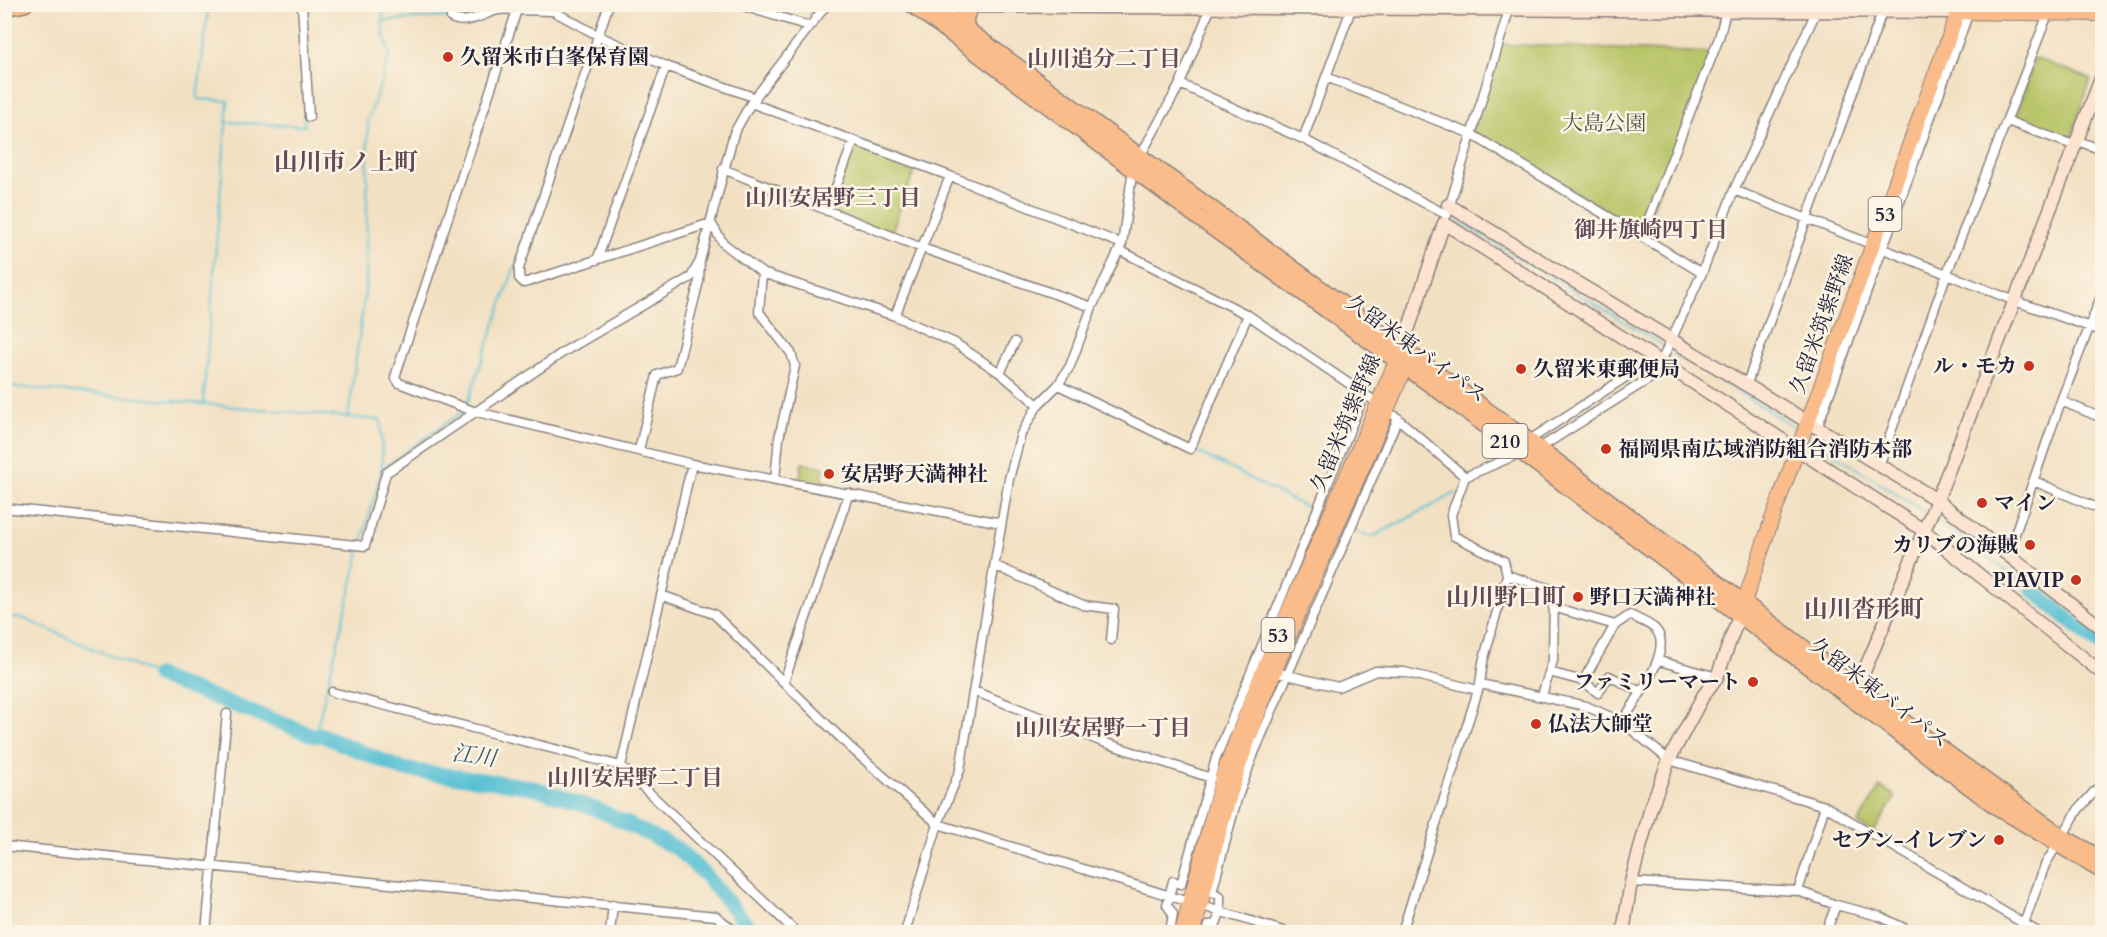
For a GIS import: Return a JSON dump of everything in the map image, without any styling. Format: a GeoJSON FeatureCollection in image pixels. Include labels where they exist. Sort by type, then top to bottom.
{"type":"FeatureCollection","features":[{"type":"Feature","properties":{"kind":"highway"},"geometry":{"type":"LineString","coordinates":[[967,30],[966,17],[974,5]]}},
{"type":"Feature","properties":{"kind":"highway","name":"久留米東バイパス"},"geometry":{"type":"LineString","coordinates":[[921,6],[967,30],[1136,163]]}},
{"type":"Feature","properties":{"kind":"highway","name":"久留米東バイパス"},"geometry":{"type":"LineString","coordinates":[[921,6],[1400,358],[1529,448],[1742,609],[1994,805],[2060,841],[2103,859]]}},
{"type":"Feature","properties":{"kind":"highway","name":"久留米東バイパス"},"geometry":{"type":"LineString","coordinates":[[1529,448],[1742,609],[1857,688],[2103,871]]}},
{"type":"Feature","properties":{"kind":"main road"},"geometry":{"type":"LineString","coordinates":[[2034,4],[2072,4]]}},
{"type":"Feature","properties":{"kind":"main road"},"geometry":{"type":"LineString","coordinates":[[1965,9],[2048,14],[2103,14]]}},
{"type":"Feature","properties":{"kind":"main road","name":"久留米筑紫野線"},"geometry":{"type":"LineString","coordinates":[[1742,609],[1799,447],[1813,426],[1965,9]]}},
{"type":"Feature","properties":{"kind":"main road","name":"久留米筑紫野線"},"geometry":{"type":"LineString","coordinates":[[1182,933],[1194,905],[1223,775],[1387,410],[1400,358]]}},
{"type":"Feature","properties":{"kind":"main road","name":"久留米筑紫野線"},"geometry":{"type":"LineString","coordinates":[[1194,905],[1194,933]]}},
{"type":"Feature","properties":{"kind":"street"},"geometry":{"type":"LineString","coordinates":[[302,4],[309,117]]}},
{"type":"Feature","properties":{"kind":"street"},"geometry":{"type":"LineString","coordinates":[[451,4],[451,18],[457,21],[479,18],[499,10],[553,10],[599,36],[666,66],[950,176],[1120,247],[1248,315],[1387,410],[1465,477]]}},
{"type":"Feature","properties":{"kind":"street"},"geometry":{"type":"LineString","coordinates":[[609,4],[519,268],[519,278],[524,283],[711,223]]}},
{"type":"Feature","properties":{"kind":"street"},"geometry":{"type":"LineString","coordinates":[[736,4],[809,26]]}},
{"type":"Feature","properties":{"kind":"street"},"geometry":{"type":"LineString","coordinates":[[4,508],[111,517],[365,546],[386,473],[565,351],[691,277],[700,261],[734,133],[754,101],[827,4]]}},
{"type":"Feature","properties":{"kind":"street"},"geometry":{"type":"LineString","coordinates":[[905,933],[938,824],[960,770],[1009,478],[1021,434],[1038,405],[1058,385],[1070,366],[1092,307],[1120,247],[1136,163],[1180,84],[1211,5]]}},
{"type":"Feature","properties":{"kind":"street"},"geometry":{"type":"LineString","coordinates":[[921,6],[1211,5],[1726,11],[1820,8],[1965,9]]}},
{"type":"Feature","properties":{"kind":"street"},"geometry":{"type":"LineString","coordinates":[[1303,139],[1352,6]]}},
{"type":"Feature","properties":{"kind":"street"},"geometry":{"type":"LineString","coordinates":[[1400,358],[1470,134],[1513,7]]}},
{"type":"Feature","properties":{"kind":"street"},"geometry":{"type":"LineString","coordinates":[[1402,933],[1479,687],[1483,663],[1507,575],[1503,561],[1454,536],[1451,515],[1465,477],[1529,448],[1655,375],[1702,273],[1734,190],[1820,8]]}},
{"type":"Feature","properties":{"kind":"street"},"geometry":{"type":"LineString","coordinates":[[1746,386],[1884,8]]}},
{"type":"Feature","properties":{"kind":"street"},"geometry":{"type":"LineString","coordinates":[[517,10],[395,377],[399,383],[474,411],[692,464],[1002,523]]}},
{"type":"Feature","properties":{"kind":"street"},"geometry":{"type":"LineString","coordinates":[[1642,236],[1719,38],[1726,11]]}},
{"type":"Feature","properties":{"kind":"street"},"geometry":{"type":"LineString","coordinates":[[1880,465],[1947,273],[2048,14]]}},
{"type":"Feature","properties":{"kind":"street"},"geometry":{"type":"LineString","coordinates":[[597,260],[666,66]]}},
{"type":"Feature","properties":{"kind":"street"},"geometry":{"type":"LineString","coordinates":[[1857,688],[1937,500],[2103,76]]}},
{"type":"Feature","properties":{"kind":"street"},"geometry":{"type":"LineString","coordinates":[[1326,77],[1470,134],[1702,273]]}},
{"type":"Feature","properties":{"kind":"street"},"geometry":{"type":"LineString","coordinates":[[1180,84],[1303,139],[1446,214],[1673,339],[1746,386],[1937,500],[2103,628]]}},
{"type":"Feature","properties":{"kind":"street"},"geometry":{"type":"LineString","coordinates":[[2007,122],[2103,150]]}},
{"type":"Feature","properties":{"kind":"street"},"geometry":{"type":"LineString","coordinates":[[827,211],[854,140]]}},
{"type":"Feature","properties":{"kind":"street"},"geometry":{"type":"LineString","coordinates":[[723,169],[922,248],[1092,307]]}},
{"type":"Feature","properties":{"kind":"street"},"geometry":{"type":"LineString","coordinates":[[895,316],[950,176]]}},
{"type":"Feature","properties":{"kind":"street"},"geometry":{"type":"LineString","coordinates":[[1734,190],[2015,301],[2103,331]]}},
{"type":"Feature","properties":{"kind":"street"},"geometry":{"type":"LineString","coordinates":[[1446,214],[1660,362],[1799,447],[1923,530],[2103,673]]}},
{"type":"Feature","properties":{"kind":"street"},"geometry":{"type":"LineString","coordinates":[[711,223],[723,243],[762,273],[895,316],[955,343],[1000,373],[1038,405]]}},
{"type":"Feature","properties":{"kind":"street"},"geometry":{"type":"LineString","coordinates":[[639,450],[657,375],[677,368],[699,281],[700,261]]}},
{"type":"Feature","properties":{"kind":"street"},"geometry":{"type":"LineString","coordinates":[[762,273],[759,312],[791,353],[795,366],[778,438],[775,479]]}},
{"type":"Feature","properties":{"kind":"street"},"geometry":{"type":"LineString","coordinates":[[2008,554],[2061,401],[2103,294]]}},
{"type":"Feature","properties":{"kind":"street"},"geometry":{"type":"LineString","coordinates":[[1058,385],[1190,449],[1248,315]]}},
{"type":"Feature","properties":{"kind":"street"},"geometry":{"type":"LineString","coordinates":[[1000,373],[1015,342]]}},
{"type":"Feature","properties":{"kind":"street"},"geometry":{"type":"LineString","coordinates":[[1529,448],[1646,364],[1660,362]]}},
{"type":"Feature","properties":{"kind":"street"},"geometry":{"type":"LineString","coordinates":[[1207,933],[1209,925],[1216,924],[1220,912],[1220,896],[1212,892],[1238,799],[1254,753],[1270,671],[1364,395]]}},
{"type":"Feature","properties":{"kind":"street"},"geometry":{"type":"LineString","coordinates":[[2061,401],[2103,418]]}},
{"type":"Feature","properties":{"kind":"street"},"geometry":{"type":"LineString","coordinates":[[1170,933],[1173,914],[1167,905],[1168,897],[1173,881],[1181,884],[1211,778],[1270,671],[1387,410]]}},
{"type":"Feature","properties":{"kind":"street"},"geometry":{"type":"LineString","coordinates":[[621,766],[692,464]]}},
{"type":"Feature","properties":{"kind":"street"},"geometry":{"type":"LineString","coordinates":[[2034,482],[2103,510]]}},
{"type":"Feature","properties":{"kind":"street"},"geometry":{"type":"LineString","coordinates":[[784,682],[849,493]]}},
{"type":"Feature","properties":{"kind":"street"},"geometry":{"type":"LineString","coordinates":[[996,566],[1083,604],[1114,609],[1110,640]]}},
{"type":"Feature","properties":{"kind":"street"},"geometry":{"type":"LineString","coordinates":[[1507,575],[1554,590],[1553,661],[1542,695]]}},
{"type":"Feature","properties":{"kind":"street"},"geometry":{"type":"LineString","coordinates":[[661,595],[714,614],[851,748],[938,824],[1286,933]]}},
{"type":"Feature","properties":{"kind":"street"},"geometry":{"type":"LineString","coordinates":[[1553,607],[1615,625]]}},
{"type":"Feature","properties":{"kind":"street"},"geometry":{"type":"LineString","coordinates":[[1623,933],[1631,882],[1651,807],[1669,760],[1703,696],[1718,677],[1742,609]]}},
{"type":"Feature","properties":{"kind":"street"},"geometry":{"type":"LineString","coordinates":[[1583,681],[1615,625],[1630,615],[1655,628],[1660,635],[1659,661],[1622,722]]}},
{"type":"Feature","properties":{"kind":"street"},"geometry":{"type":"LineString","coordinates":[[1659,661],[1718,677]]}},
{"type":"Feature","properties":{"kind":"street"},"geometry":{"type":"LineString","coordinates":[[1270,671],[1338,687],[1376,671],[1404,672],[1479,687],[1542,695],[1587,706],[1622,722],[1669,760],[1825,806],[2023,928],[2038,933]]}},
{"type":"Feature","properties":{"kind":"street"},"geometry":{"type":"LineString","coordinates":[[1550,672],[1583,681],[1598,693],[1609,676],[1641,692]]}},
{"type":"Feature","properties":{"kind":"street"},"geometry":{"type":"LineString","coordinates":[[974,691],[1100,741],[1211,778]]}},
{"type":"Feature","properties":{"kind":"street"},"geometry":{"type":"LineString","coordinates":[[332,692],[621,766],[796,933]]}},
{"type":"Feature","properties":{"kind":"street"},"geometry":{"type":"LineString","coordinates":[[206,933],[227,714]]}},
{"type":"Feature","properties":{"kind":"street"},"geometry":{"type":"LineString","coordinates":[[2023,928],[2046,865],[2078,810],[2103,783]]}},
{"type":"Feature","properties":{"kind":"street"},"geometry":{"type":"LineString","coordinates":[[1798,891],[1825,806]]}},
{"type":"Feature","properties":{"kind":"street"},"geometry":{"type":"LineString","coordinates":[[4,846],[613,904],[716,916],[736,933]]}},
{"type":"Feature","properties":{"kind":"street"},"geometry":{"type":"LineString","coordinates":[[1631,882],[1798,891],[1836,905],[1879,916],[1912,933]]}},
{"type":"Feature","properties":{"kind":"street"},"geometry":{"type":"LineString","coordinates":[[610,933],[613,904]]}},
{"type":"Feature","properties":{"kind":"street"},"geometry":{"type":"LineString","coordinates":[[1826,933],[1836,905]]}},
{"type":"Feature","properties":{"kind":"green space","name":"大島公園"},"geometry":{"type":"Polygon","coordinates":[[[1497,44],[1712,53],[1642,236],[1624,228],[1604,208],[1471,134],[1497,44]]]}},
{"type":"Feature","properties":{"kind":"green space"},"geometry":{"type":"Polygon","coordinates":[[[2035,58],[2091,79],[2071,138],[2061,138],[2015,120],[2035,58]]]}},
{"type":"Feature","properties":{"kind":"green space"},"geometry":{"type":"Polygon","coordinates":[[[854,140],[917,164],[890,236],[827,211],[854,140]]]}},
{"type":"Feature","properties":{"kind":"green space"},"geometry":{"type":"Polygon","coordinates":[[[802,463],[824,467],[821,488],[799,484],[802,463]]]}},
{"type":"Feature","properties":{"kind":"green space"},"geometry":{"type":"Polygon","coordinates":[[[1880,787],[1896,796],[1873,833],[1858,823],[1880,787]]]}},
{"type":"Feature","properties":{"kind":"waterway"},"geometry":{"type":"LineString","coordinates":[[203,405],[228,101],[197,99],[209,4]]}},
{"type":"Feature","properties":{"kind":"waterway"},"geometry":{"type":"LineString","coordinates":[[348,418],[366,285],[368,120],[390,55],[383,31],[383,4]]}},
{"type":"Feature","properties":{"kind":"waterway"},"geometry":{"type":"LineString","coordinates":[[383,21],[448,17]]}},
{"type":"Feature","properties":{"kind":"waterway"},"geometry":{"type":"LineString","coordinates":[[4,101],[8,77],[7,19]]}},
{"type":"Feature","properties":{"kind":"waterway"},"geometry":{"type":"LineString","coordinates":[[4,386],[381,420],[382,469],[465,410],[579,81]]}},
{"type":"Feature","properties":{"kind":"waterway"},"geometry":{"type":"LineString","coordinates":[[226,122],[304,126],[305,114]]}},
{"type":"Feature","properties":{"kind":"waterway"},"geometry":{"type":"LineString","coordinates":[[1457,220],[1664,346]]}},
{"type":"Feature","properties":{"kind":"waterway"},"geometry":{"type":"LineString","coordinates":[[1669,349],[1799,430]]}},
{"type":"Feature","properties":{"kind":"waterway"},"geometry":{"type":"LineString","coordinates":[[1673,364],[1680,355]]}},
{"type":"Feature","properties":{"kind":"waterway"},"geometry":{"type":"LineString","coordinates":[[1809,437],[1927,514]]}},
{"type":"Feature","properties":{"kind":"waterway"},"geometry":{"type":"LineString","coordinates":[[1192,449],[1308,508]]}},
{"type":"Feature","properties":{"kind":"waterway"},"geometry":{"type":"LineString","coordinates":[[1464,488],[1508,463]]}},
{"type":"Feature","properties":{"kind":"waterway"},"geometry":{"type":"LineString","coordinates":[[362,541],[382,469]]}},
{"type":"Feature","properties":{"kind":"waterway"},"geometry":{"type":"LineString","coordinates":[[1357,531],[1374,536],[1456,493]]}},
{"type":"Feature","properties":{"kind":"waterway"},"geometry":{"type":"LineString","coordinates":[[1935,519],[2033,590]]}},
{"type":"Feature","properties":{"kind":"waterway"},"geometry":{"type":"LineString","coordinates":[[315,736],[361,547]]}},
{"type":"Feature","properties":{"kind":"waterway"},"geometry":{"type":"LineString","coordinates":[[2033,590],[2102,647]]}},
{"type":"Feature","properties":{"kind":"waterway"},"geometry":{"type":"LineString","coordinates":[[4,617],[22,618],[157,676]]}},
{"type":"Feature","properties":{"kind":"waterway","name":"江川"},"geometry":{"type":"LineString","coordinates":[[157,676],[315,736],[319,734],[402,769],[532,787],[599,810],[678,849],[705,875],[753,932]]}},
{"type":"Feature","properties":{"kind":"place","name":"久留米市白峯保育園"},"geometry":{"type":"Point","coordinates":[448,57]}},
{"type":"Feature","properties":{"kind":"place","name":"ル・モカ"},"geometry":{"type":"Point","coordinates":[2029,366]}},
{"type":"Feature","properties":{"kind":"place","name":"久留米東郵便局"},"geometry":{"type":"Point","coordinates":[1521,369]}},
{"type":"Feature","properties":{"kind":"place","name":"福岡県南広域消防組合消防本部"},"geometry":{"type":"Point","coordinates":[1606,449]}},
{"type":"Feature","properties":{"kind":"place","name":"安居野天満神社"},"geometry":{"type":"Point","coordinates":[829,474]}},
{"type":"Feature","properties":{"kind":"place","name":"マイン"},"geometry":{"type":"Point","coordinates":[1982,503]}},
{"type":"Feature","properties":{"kind":"place","name":"カリブの海賊"},"geometry":{"type":"Point","coordinates":[2030,545]}},
{"type":"Feature","properties":{"kind":"place","name":"PIAVIP"},"geometry":{"type":"Point","coordinates":[2076,580]}},
{"type":"Feature","properties":{"kind":"place","name":"野口天満神社"},"geometry":{"type":"Point","coordinates":[1578,597]}},
{"type":"Feature","properties":{"kind":"place","name":"ファミリーマート"},"geometry":{"type":"Point","coordinates":[1753,682]}},
{"type":"Feature","properties":{"kind":"place","name":"仏法大師堂"},"geometry":{"type":"Point","coordinates":[1536,724]}},
{"type":"Feature","properties":{"kind":"place","name":"セブン-イレブン"},"geometry":{"type":"Point","coordinates":[1999,840]}},
{"type":"Feature","properties":{"kind":"district","name":"山川追分二丁目"},"geometry":{"type":"Point","coordinates":[1104,59]}},
{"type":"Feature","properties":{"kind":"district","name":"山川市ノ上町"},"geometry":{"type":"Point","coordinates":[346,162]}},
{"type":"Feature","properties":{"kind":"district","name":"山川安居野三丁目"},"geometry":{"type":"Point","coordinates":[833,198]}},
{"type":"Feature","properties":{"kind":"district","name":"御井旗崎四丁目"},"geometry":{"type":"Point","coordinates":[1651,230]}},
{"type":"Feature","properties":{"kind":"district","name":"山川野口町"},"geometry":{"type":"Point","coordinates":[1506,597]}},
{"type":"Feature","properties":{"kind":"district","name":"山川沓形町"},"geometry":{"type":"Point","coordinates":[1864,609]}},
{"type":"Feature","properties":{"kind":"district","name":"山川安居野一丁目"},"geometry":{"type":"Point","coordinates":[1103,728]}},
{"type":"Feature","properties":{"kind":"district","name":"山川安居野二丁目"},"geometry":{"type":"Point","coordinates":[635,778]}}]}
